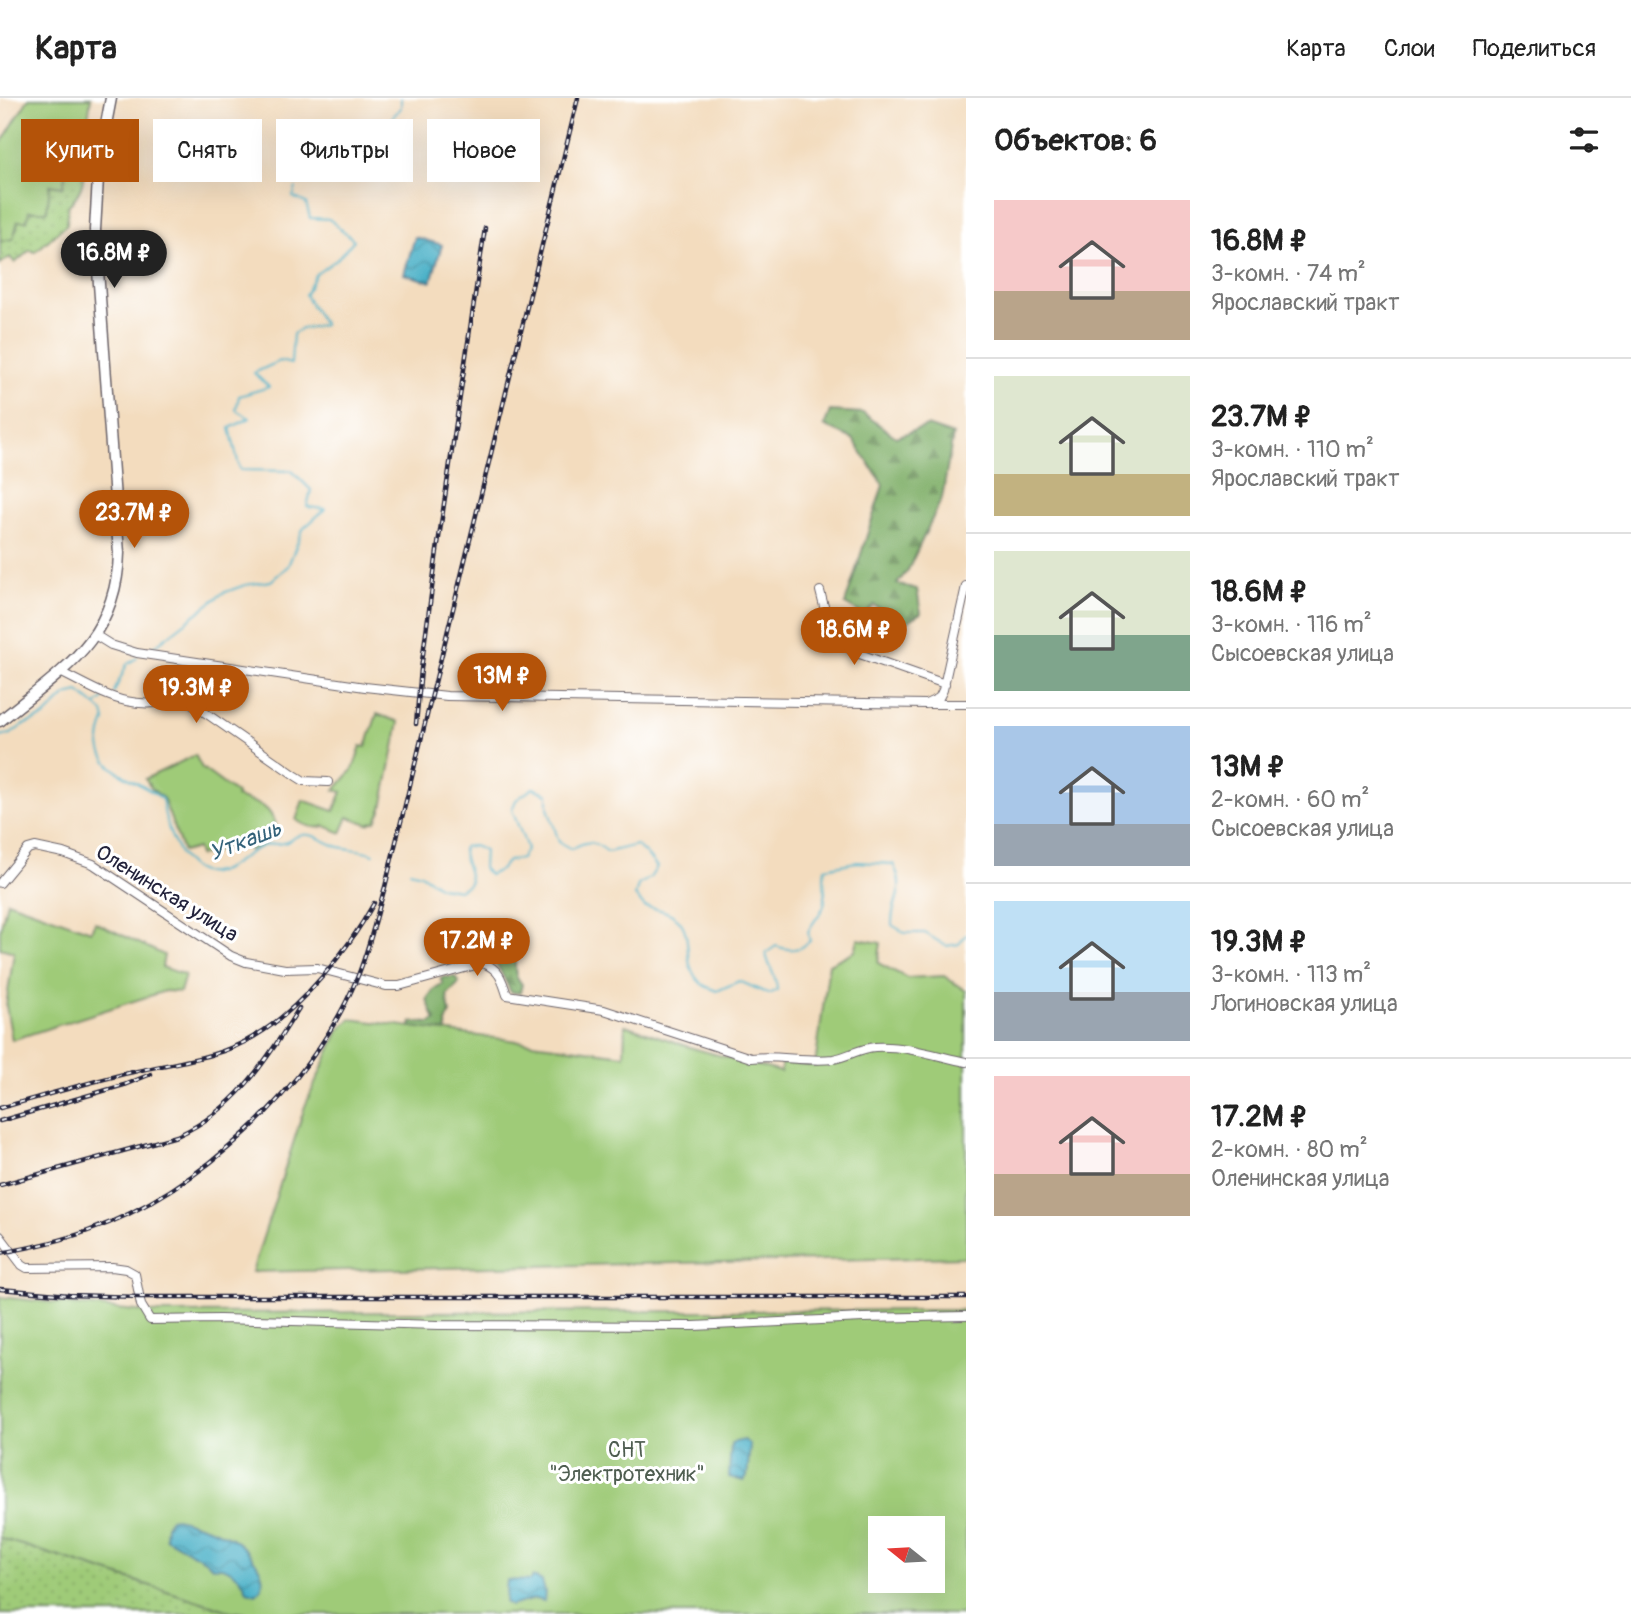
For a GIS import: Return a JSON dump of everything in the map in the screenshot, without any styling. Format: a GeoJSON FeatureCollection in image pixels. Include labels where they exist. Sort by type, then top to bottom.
{"type":"FeatureCollection","features":[{"type":"Feature","properties":{"kind":"street"},"geometry":{"type":"LineString","coordinates":[[0,721],[60,672],[95,635],[113,602],[118,572],[95,230],[99,161],[111,98]]}},
{"type":"Feature","properties":{"kind":"street"},"geometry":{"type":"LineString","coordinates":[[926,704],[939,698],[944,687],[966,586]]}},
{"type":"Feature","properties":{"kind":"street"},"geometry":{"type":"LineString","coordinates":[[820,591],[830,628],[842,645],[944,687],[949,701],[962,704]]}},
{"type":"Feature","properties":{"kind":"street"},"geometry":{"type":"LineString","coordinates":[[95,635],[111,645],[137,653],[365,687],[447,696],[962,704]]}},
{"type":"Feature","properties":{"kind":"street"},"geometry":{"type":"LineString","coordinates":[[60,672],[132,704],[164,704],[184,698],[304,781],[328,782]]}},
{"type":"Feature","properties":{"kind":"street","name":"Оленинская улица"},"geometry":{"type":"LineString","coordinates":[[0,883],[24,852],[35,847],[63,853],[93,864],[231,956],[265,967],[317,968],[386,986],[399,986],[483,963],[493,967],[502,976],[507,995],[604,1010],[751,1058],[769,1056],[834,1059],[875,1047],[904,1049],[966,1062]]}},
{"type":"Feature","properties":{"kind":"street"},"geometry":{"type":"LineString","coordinates":[[0,1236],[27,1268],[112,1267],[126,1269],[135,1274],[141,1305],[150,1320],[694,1326],[966,1316]]}},
{"type":"Feature","properties":{"kind":"green space"},"geometry":{"type":"Polygon","coordinates":[[[29,98],[91,98],[88,119],[21,119],[21,182],[64,182],[63,187],[50,185],[47,211],[29,211],[27,221],[18,221],[13,239],[0,241],[0,145],[29,98]]]}},
{"type":"Feature","properties":{"kind":"green space"},"geometry":{"type":"Polygon","coordinates":[[[64,182],[83,182],[68,206],[67,224],[35,252],[30,250],[15,263],[10,257],[0,264],[0,241],[16,230],[18,220],[50,185],[63,186],[64,182]]]}},
{"type":"Feature","properties":{"kind":"green space"},"geometry":{"type":"Polygon","coordinates":[[[830,411],[863,413],[896,437],[927,426],[953,435],[942,498],[908,570],[897,584],[917,589],[921,613],[903,624],[874,605],[864,615],[845,604],[883,485],[853,439],[824,426],[830,411]]]}},
{"type":"Feature","properties":{"kind":"green space"},"geometry":{"type":"Polygon","coordinates":[[[377,714],[399,722],[382,808],[376,821],[368,824],[348,817],[341,833],[325,826],[310,826],[296,820],[303,800],[334,811],[342,792],[335,790],[353,769],[361,746],[366,747],[377,714]]]}},
{"type":"Feature","properties":{"kind":"green space"},"geometry":{"type":"Polygon","coordinates":[[[195,755],[202,768],[237,794],[236,797],[270,812],[279,836],[262,839],[264,845],[249,850],[246,842],[199,856],[197,848],[183,852],[163,798],[145,779],[195,755]]]}},
{"type":"Feature","properties":{"kind":"green space"},"geometry":{"type":"Polygon","coordinates":[[[7,901],[91,931],[95,922],[164,955],[162,967],[185,975],[180,992],[165,991],[12,1040],[6,1006],[14,952],[0,948],[0,930],[7,901]]]}},
{"type":"Feature","properties":{"kind":"green space"},"geometry":{"type":"Polygon","coordinates":[[[858,939],[881,943],[878,963],[907,978],[944,976],[966,991],[966,1257],[252,1272],[305,1106],[339,1030],[351,1019],[624,1055],[625,1025],[696,1049],[781,1072],[781,1063],[815,1066],[829,964],[855,951],[858,939]]]}},
{"type":"Feature","properties":{"kind":"green space"},"geometry":{"type":"Polygon","coordinates":[[[504,942],[514,943],[515,971],[522,984],[520,993],[511,992],[499,968],[492,961],[493,951],[504,942]]]}},
{"type":"Feature","properties":{"kind":"green space"},"geometry":{"type":"Polygon","coordinates":[[[455,977],[459,983],[447,996],[450,1013],[446,1023],[447,1035],[409,1035],[412,1022],[435,1021],[427,999],[434,989],[443,983],[440,979],[455,977]]]}},
{"type":"Feature","properties":{"kind":"green space","name":"СНТ \"Электротехник\""},"geometry":{"type":"Polygon","coordinates":[[[0,1297],[156,1313],[966,1310],[966,1614],[250,1614],[230,1611],[0,1538],[0,1297]]]}},
{"type":"Feature","properties":{"kind":"green space"},"geometry":{"type":"Polygon","coordinates":[[[0,1538],[230,1611],[250,1614],[0,1614],[0,1538]]]}},
{"type":"Feature","properties":{"kind":"water"},"geometry":{"type":"Polygon","coordinates":[[[415,237],[442,245],[431,282],[404,274],[415,237]]]}},
{"type":"Feature","properties":{"kind":"water"},"geometry":{"type":"Polygon","coordinates":[[[744,1440],[750,1445],[747,1477],[744,1481],[729,1477],[731,1443],[744,1440]]]}},
{"type":"Feature","properties":{"kind":"water"},"geometry":{"type":"Polygon","coordinates":[[[176,1518],[216,1531],[243,1547],[260,1571],[261,1587],[256,1594],[247,1591],[234,1573],[213,1567],[165,1538],[166,1525],[170,1519],[176,1518]]]}},
{"type":"Feature","properties":{"kind":"water"},"geometry":{"type":"Polygon","coordinates":[[[533,1577],[542,1581],[544,1601],[535,1599],[510,1606],[505,1602],[507,1580],[529,1581],[533,1577]]]}},
{"type":"Feature","properties":{"kind":"waterway"},"geometry":{"type":"LineString","coordinates":[[392,119],[401,108],[401,98]]}},
{"type":"Feature","properties":{"kind":"waterway"},"geometry":{"type":"LineString","coordinates":[[151,649],[223,593],[245,585],[271,581],[288,566],[303,529],[325,509],[307,507],[311,490],[292,471],[240,470],[230,428],[250,418],[236,410],[239,396],[269,387],[254,373],[280,361],[291,364],[293,334],[301,329],[324,325],[305,295],[316,274],[336,260],[354,240],[329,219],[310,218],[306,203],[293,197],[296,188]]}},
{"type":"Feature","properties":{"kind":"waterway"},"geometry":{"type":"LineString","coordinates":[[114,692],[127,664],[137,658]]}},
{"type":"Feature","properties":{"kind":"waterway","name":"Уткашь"},"geometry":{"type":"LineString","coordinates":[[0,736],[11,734],[23,725],[44,717],[66,695],[79,692],[103,712],[105,721],[100,737],[101,750],[106,760],[114,769],[162,799],[172,839],[187,863],[197,870],[209,873],[223,870],[260,847],[284,843],[301,835],[311,835],[336,846],[374,854]]}},
{"type":"Feature","properties":{"kind":"waterway"},"geometry":{"type":"LineString","coordinates":[[96,705],[103,699]]}},
{"type":"Feature","properties":{"kind":"waterway","name":"Уткашь"},"geometry":{"type":"LineString","coordinates":[[410,871],[421,874],[440,887],[459,890],[470,883],[463,847],[473,846],[484,850],[483,868],[489,875],[500,870],[508,861],[521,859],[527,848],[512,810],[516,800],[533,788],[548,794],[548,808],[559,842],[572,849],[590,843],[599,845],[608,852],[636,845],[646,854],[657,867],[650,878],[638,885],[635,896],[645,907],[665,911],[677,919],[687,938],[693,973],[703,985],[717,991],[739,981],[769,994],[777,990],[766,953],[776,946],[794,949],[810,941],[808,932],[824,904],[825,868],[856,862],[893,864],[899,889],[892,925],[905,933],[925,933],[946,946],[959,944],[966,935]]}},
{"type":"Feature","properties":{"kind":"railway"},"geometry":{"type":"LineString","coordinates":[[0,1253],[88,1231],[130,1213],[171,1190],[210,1163],[247,1131],[281,1096],[312,1058],[337,1019],[357,978],[385,887],[578,98]]}},
{"type":"Feature","properties":{"kind":"railway"},"geometry":{"type":"LineString","coordinates":[[416,724],[437,551],[485,228]]}},
{"type":"Feature","properties":{"kind":"railway"},"geometry":{"type":"LineString","coordinates":[[0,1108],[116,1076],[196,1059],[241,1044],[272,1024],[306,994],[337,959],[374,903]]}},
{"type":"Feature","properties":{"kind":"railway"},"geometry":{"type":"LineString","coordinates":[[0,1185],[177,1136],[198,1125],[217,1112],[248,1082],[299,1008]]}},
{"type":"Feature","properties":{"kind":"railway"},"geometry":{"type":"LineString","coordinates":[[0,1121],[124,1085],[151,1074]]}},
{"type":"Feature","properties":{"kind":"railway"},"geometry":{"type":"LineString","coordinates":[[0,1289],[139,1297],[966,1297]]}}]}
